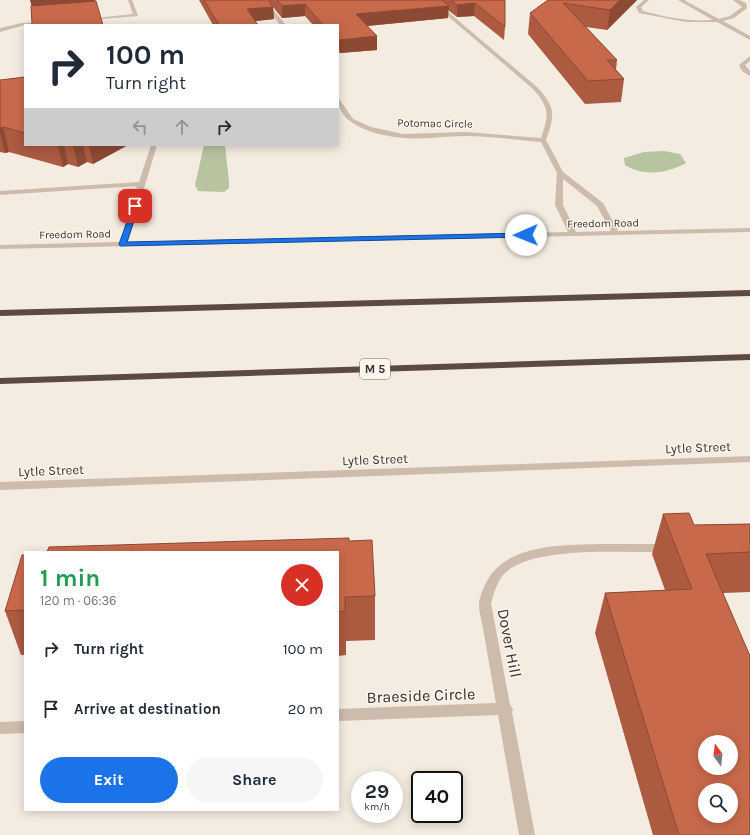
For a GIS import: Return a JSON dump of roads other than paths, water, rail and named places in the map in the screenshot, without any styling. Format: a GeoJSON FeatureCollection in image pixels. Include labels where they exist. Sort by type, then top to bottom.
{"type":"FeatureCollection","features":[{"type":"Feature","properties":{"kind":"highway"},"geometry":{"type":"LineString","coordinates":[[0,313],[750,293]]}},
{"type":"Feature","properties":{"kind":"highway","name":"M 5"},"geometry":{"type":"LineString","coordinates":[[0,381],[750,357]]}},
{"type":"Feature","properties":{"kind":"street"},"geometry":{"type":"LineString","coordinates":[[83,20],[136,15],[130,0]]}},
{"type":"Feature","properties":{"kind":"street"},"geometry":{"type":"LineString","coordinates":[[263,0],[282,24]]}},
{"type":"Feature","properties":{"kind":"street"},"geometry":{"type":"LineString","coordinates":[[431,0],[534,88],[551,106],[550,120],[543,140],[560,173],[600,205],[616,233]]}},
{"type":"Feature","properties":{"kind":"street"},"geometry":{"type":"LineString","coordinates":[[647,0],[638,7],[642,12],[686,20],[718,21],[735,16],[744,7],[744,4],[735,0]]}},
{"type":"Feature","properties":{"kind":"street"},"geometry":{"type":"LineString","coordinates":[[680,0],[750,38]]}},
{"type":"Feature","properties":{"kind":"street"},"geometry":{"type":"LineString","coordinates":[[32,24],[53,22]]}},
{"type":"Feature","properties":{"kind":"street"},"geometry":{"type":"LineString","coordinates":[[0,30],[24,25]]}},
{"type":"Feature","properties":{"kind":"street"},"geometry":{"type":"LineString","coordinates":[[750,58],[742,65],[744,70],[750,74]]}},
{"type":"Feature","properties":{"kind":"street","name":"Potomac Circle"},"geometry":{"type":"LineString","coordinates":[[339,102],[351,120],[369,129],[403,136],[465,134],[543,140]]}},
{"type":"Feature","properties":{"kind":"street"},"geometry":{"type":"LineString","coordinates":[[123,244],[154,146]]}},
{"type":"Feature","properties":{"kind":"street"},"geometry":{"type":"LineString","coordinates":[[560,173],[559,205],[573,234]]}},
{"type":"Feature","properties":{"kind":"street"},"geometry":{"type":"LineString","coordinates":[[0,193],[143,184]]}},
{"type":"Feature","properties":{"kind":"street","name":"Freedom Road"},"geometry":{"type":"LineString","coordinates":[[0,247],[750,230]]}},
{"type":"Feature","properties":{"kind":"street","name":"Lytle Street"},"geometry":{"type":"LineString","coordinates":[[0,486],[750,459]]}},
{"type":"Feature","properties":{"kind":"street","name":"Dover Hill"},"geometry":{"type":"LineString","coordinates":[[527,835],[506,709],[485,603],[492,580],[505,566],[525,556],[546,552],[679,547]]}},
{"type":"Feature","properties":{"kind":"street","name":"Braeside Circle"},"geometry":{"type":"LineString","coordinates":[[339,715],[506,709]]}},
{"type":"Feature","properties":{"kind":"street"},"geometry":{"type":"LineString","coordinates":[[0,728],[24,727]]}}]}
